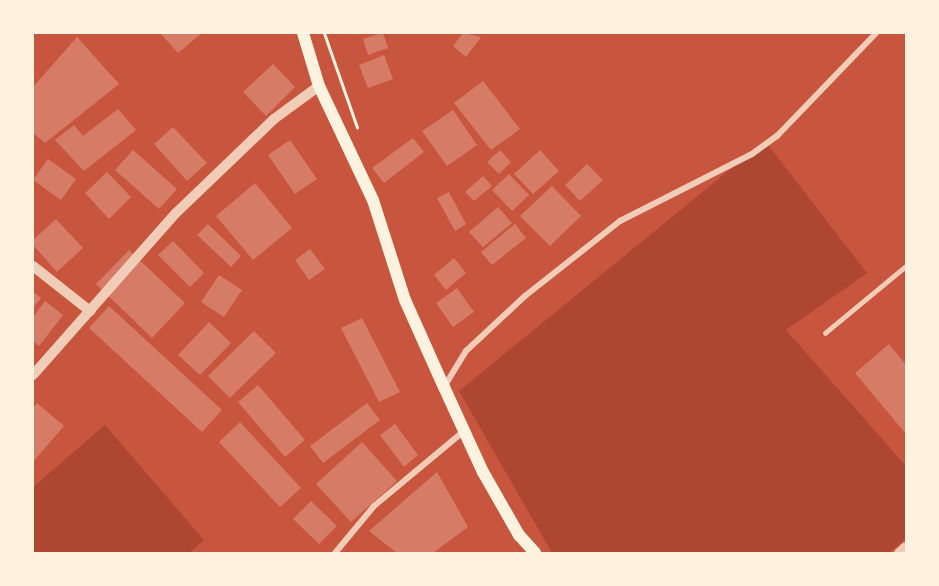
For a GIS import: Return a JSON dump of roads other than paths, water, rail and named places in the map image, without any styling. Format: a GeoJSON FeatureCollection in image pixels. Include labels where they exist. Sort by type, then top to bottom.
{"type":"FeatureCollection","features":[{"type":"Feature","properties":{"kind":"main road"},"geometry":{"type":"LineString","coordinates":[[303,33],[319,86],[373,200],[405,300],[464,430],[509,517],[535,553]]}},
{"type":"Feature","properties":{"kind":"street"},"geometry":{"type":"LineString","coordinates":[[444,387],[472,344],[525,296],[620,221],[752,154],[777,136],[876,33]]}},
{"type":"Feature","properties":{"kind":"street"},"geometry":{"type":"LineString","coordinates":[[33,375],[176,213],[274,119],[319,86]]}},
{"type":"Feature","properties":{"kind":"street"},"geometry":{"type":"LineString","coordinates":[[33,266],[90,311]]}},
{"type":"Feature","properties":{"kind":"street"},"geometry":{"type":"LineString","coordinates":[[335,553],[374,506],[464,430]]}},
{"type":"Feature","properties":{"kind":"street"},"geometry":{"type":"LineString","coordinates":[[899,553],[906,547]]}},
{"type":"Feature","properties":{"kind":"lane"},"geometry":{"type":"LineString","coordinates":[[825,333],[906,266]]}}]}
